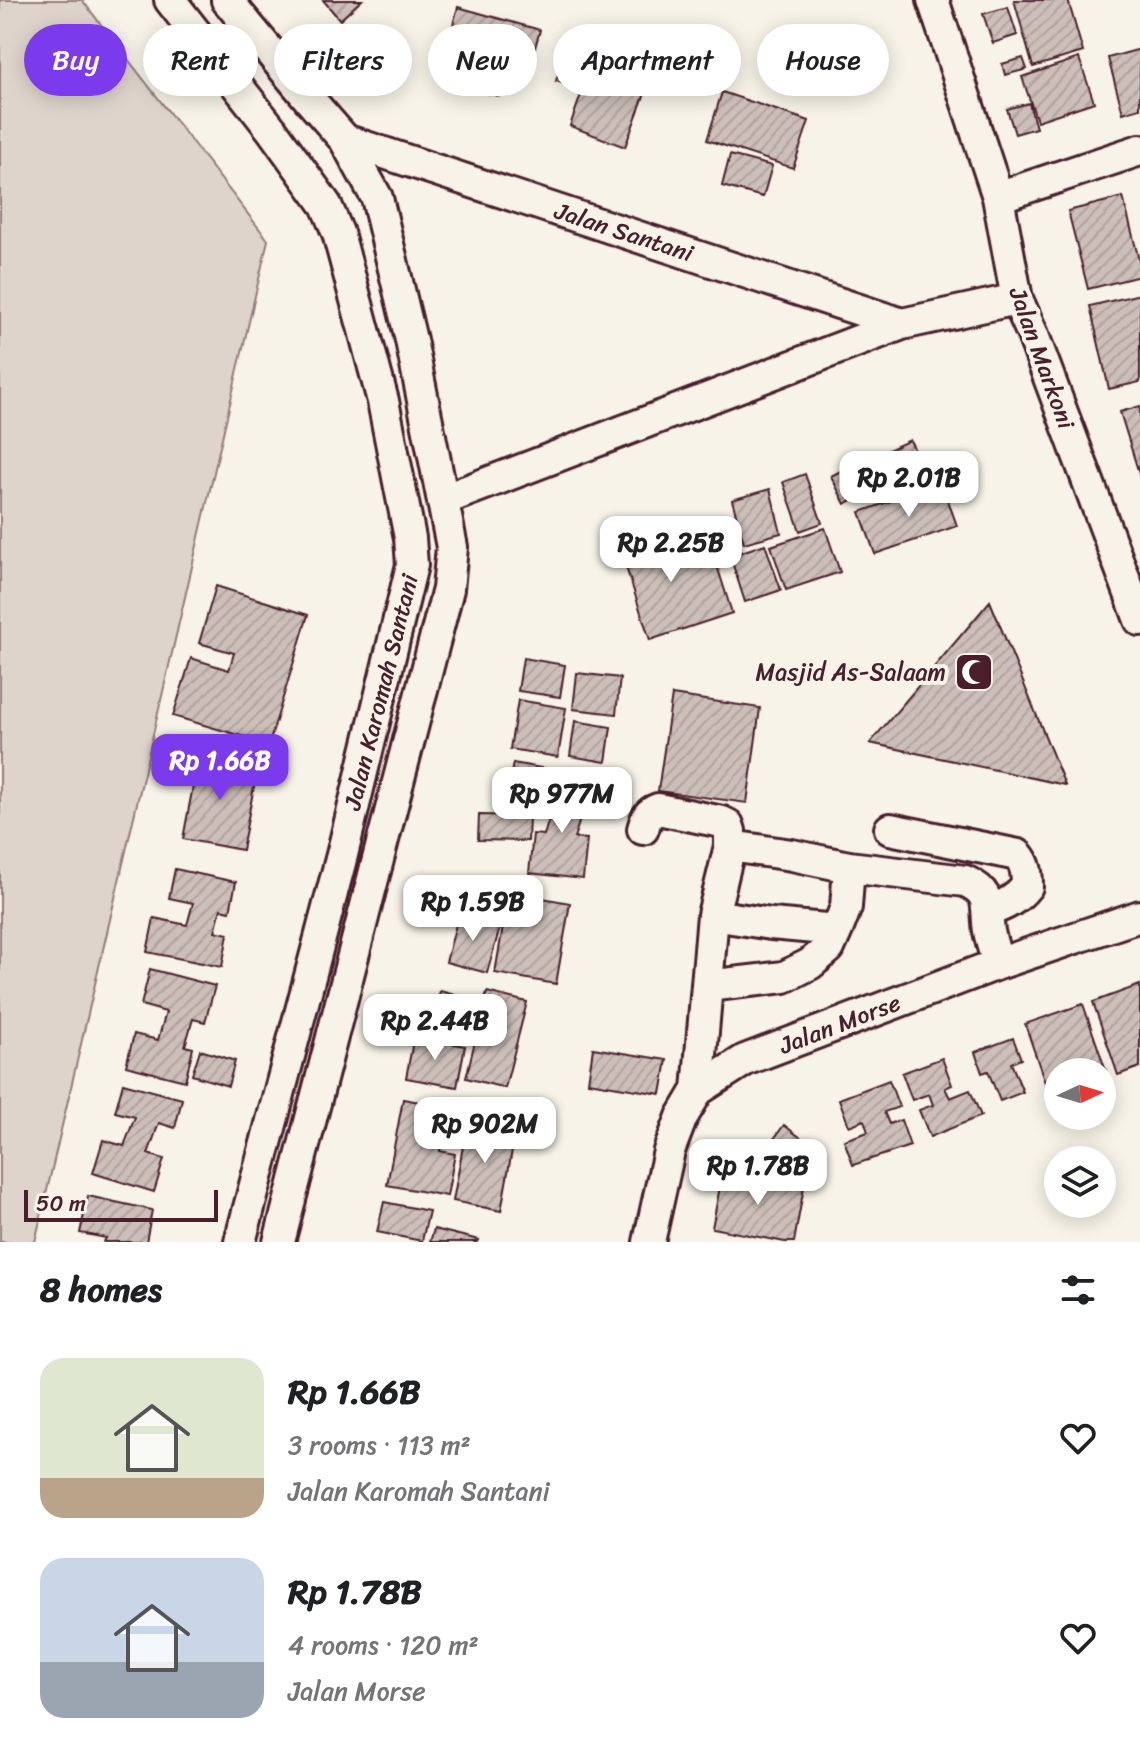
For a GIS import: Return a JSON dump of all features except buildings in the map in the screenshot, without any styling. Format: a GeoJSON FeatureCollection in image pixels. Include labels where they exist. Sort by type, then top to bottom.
{"type":"FeatureCollection","features":[{"type":"Feature","properties":{"kind":"street","name":"Jalan Karomah Santani"},"geometry":{"type":"LineString","coordinates":[[170,0],[272,130],[326,205],[338,233],[383,401],[410,538],[412,565],[342,855],[240,1242]]}},
{"type":"Feature","properties":{"kind":"street","name":"Jalan Karomah Santani"},"geometry":{"type":"LineString","coordinates":[[227,0],[345,140],[377,198],[411,340],[452,547],[448,589],[279,1242]]}},
{"type":"Feature","properties":{"kind":"street","name":"Jalan Markoni"},"geometry":{"type":"LineString","coordinates":[[933,0],[998,197],[1017,299],[1140,620]]}},
{"type":"Feature","properties":{"kind":"street"},"geometry":{"type":"LineString","coordinates":[[272,130],[309,99]]}},
{"type":"Feature","properties":{"kind":"street","name":"Jalan Santani"},"geometry":{"type":"LineString","coordinates":[[345,140],[902,324]]}},
{"type":"Feature","properties":{"kind":"street"},"geometry":{"type":"LineString","coordinates":[[998,197],[1140,150]]}},
{"type":"Feature","properties":{"kind":"street"},"geometry":{"type":"LineString","coordinates":[[443,500],[902,324],[1017,299]]}},
{"type":"Feature","properties":{"kind":"street"},"geometry":{"type":"LineString","coordinates":[[643,829],[647,815],[658,809],[722,822],[728,825],[730,831],[730,846],[713,915],[698,1090]]}},
{"type":"Feature","properties":{"kind":"street"},"geometry":{"type":"LineString","coordinates":[[890,829],[1018,855],[1027,870],[1027,886],[1008,904],[988,911]]}},
{"type":"Feature","properties":{"kind":"street"},"geometry":{"type":"LineString","coordinates":[[730,846],[849,867],[965,881],[982,892],[987,904],[989,929],[998,964]]}},
{"type":"Feature","properties":{"kind":"street"},"geometry":{"type":"LineString","coordinates":[[342,855],[377,864]]}},
{"type":"Feature","properties":{"kind":"street"},"geometry":{"type":"LineString","coordinates":[[707,986],[784,977],[810,964],[829,948],[837,930],[846,907],[849,867]]}},
{"type":"Feature","properties":{"kind":"street"},"geometry":{"type":"LineString","coordinates":[[713,915],[837,930]]}},
{"type":"Feature","properties":{"kind":"street","name":"Jalan Morse"},"geometry":{"type":"LineString","coordinates":[[649,1242],[669,1151],[682,1117],[698,1090],[745,1060],[998,964],[1140,916]]}},
{"type":"Feature","properties":{"kind":"shaded area"},"geometry":{"type":"Polygon","coordinates":[[[0,0],[82,0],[101,24],[24,24],[24,96],[127,96],[127,58],[143,79],[143,96],[156,96],[268,240],[35,1242],[0,1242],[0,0]]]}},
{"type":"Feature","properties":{"kind":"place","name":"Masjid As-Salaam"},"geometry":{"type":"Point","coordinates":[974,672]}}]}
